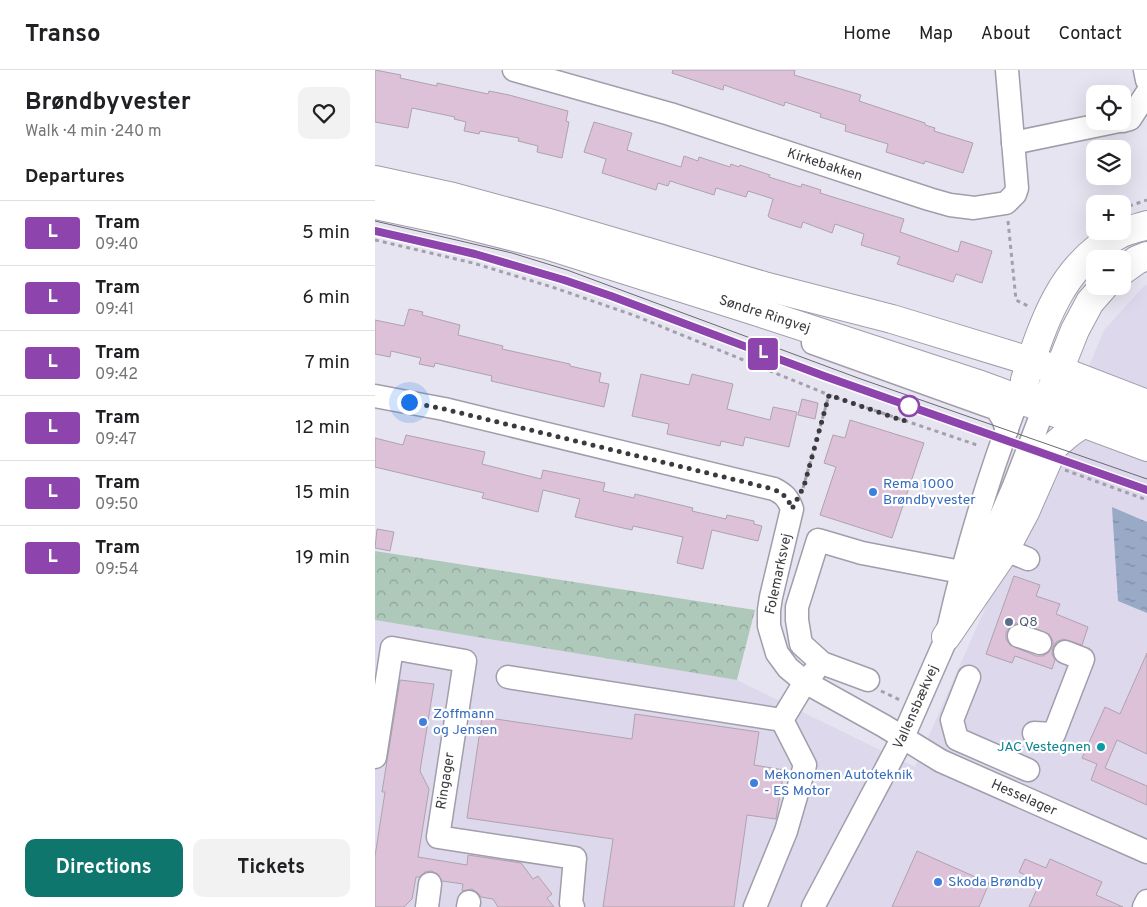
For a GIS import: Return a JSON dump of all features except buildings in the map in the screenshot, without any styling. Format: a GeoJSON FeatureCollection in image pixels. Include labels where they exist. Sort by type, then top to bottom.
{"type":"FeatureCollection","features":[{"type":"Feature","properties":{"kind":"main road","name":"Søndre Ringvej"},"geometry":{"type":"LineString","coordinates":[[375,180],[453,197],[764,286],[892,318],[1051,391],[1147,404]]}},
{"type":"Feature","properties":{"kind":"main road","name":"Søndre Ringvej"},"geometry":{"type":"LineString","coordinates":[[375,205],[451,221],[546,245],[758,312],[815,316],[871,330],[1024,380]]}},
{"type":"Feature","properties":{"kind":"main road"},"geometry":{"type":"LineString","coordinates":[[1051,391],[1043,377],[1024,380],[1049,310],[1062,288],[1078,267],[1097,249],[1119,235],[1147,225]]}},
{"type":"Feature","properties":{"kind":"main road"},"geometry":{"type":"LineString","coordinates":[[1131,264],[1147,256]]}},
{"type":"Feature","properties":{"kind":"main road"},"geometry":{"type":"LineString","coordinates":[[1051,391],[1075,330],[1090,302],[1096,295]]}},
{"type":"Feature","properties":{"kind":"main road","name":"Søndre Ringvej"},"geometry":{"type":"LineString","coordinates":[[1051,391],[1084,423],[1147,447]]}},
{"type":"Feature","properties":{"kind":"main road"},"geometry":{"type":"LineString","coordinates":[[946,637],[998,547],[1025,512],[1054,446],[1084,423]]}},
{"type":"Feature","properties":{"kind":"street","name":"Kirkebakken"},"geometry":{"type":"LineString","coordinates":[[514,70],[670,114],[950,205],[974,208],[1007,203]]}},
{"type":"Feature","properties":{"kind":"street"},"geometry":{"type":"LineString","coordinates":[[1007,70],[1017,188],[1015,194],[1007,203]]}},
{"type":"Feature","properties":{"kind":"street"},"geometry":{"type":"LineString","coordinates":[[1145,70],[1147,80]]}},
{"type":"Feature","properties":{"kind":"street"},"geometry":{"type":"LineString","coordinates":[[1131,117],[1147,93]]}},
{"type":"Feature","properties":{"kind":"street"},"geometry":{"type":"LineString","coordinates":[[1013,142],[1086,128]]}},
{"type":"Feature","properties":{"kind":"street"},"geometry":{"type":"LineString","coordinates":[[758,312],[791,335],[997,409],[1007,430]]}},
{"type":"Feature","properties":{"kind":"street","name":"Vallensbækvej"},"geometry":{"type":"LineString","coordinates":[[998,547],[1007,430],[1024,380]]}},
{"type":"Feature","properties":{"kind":"street"},"geometry":{"type":"LineString","coordinates":[[1051,391],[1147,426]]}},
{"type":"Feature","properties":{"kind":"street","name":"Vallensbækvej"},"geometry":{"type":"LineString","coordinates":[[813,907],[916,709],[946,637],[961,572],[998,547],[1014,486],[1051,391]]}},
{"type":"Feature","properties":{"kind":"street"},"geometry":{"type":"LineString","coordinates":[[375,396],[444,409],[773,489],[783,493],[789,500],[792,509]]}},
{"type":"Feature","properties":{"kind":"street","name":"Folemarksvej"},"geometry":{"type":"LineString","coordinates":[[792,509],[769,610],[769,626],[777,652],[788,668],[805,682],[903,737]]}},
{"type":"Feature","properties":{"kind":"street"},"geometry":{"type":"LineString","coordinates":[[868,680],[822,663],[801,644],[797,607],[818,540],[862,553],[961,572]]}},
{"type":"Feature","properties":{"kind":"street"},"geometry":{"type":"LineString","coordinates":[[1019,636],[1040,643]]}},
{"type":"Feature","properties":{"kind":"street","name":"Ringager"},"geometry":{"type":"LineString","coordinates":[[375,757],[391,648],[465,661],[438,837],[575,858],[571,903],[573,907]]}},
{"type":"Feature","properties":{"kind":"street"},"geometry":{"type":"LineString","coordinates":[[1034,733],[1054,734],[1083,658],[1065,652]]}},
{"type":"Feature","properties":{"kind":"street"},"geometry":{"type":"LineString","coordinates":[[782,720],[805,682],[822,663]]}},
{"type":"Feature","properties":{"kind":"street"},"geometry":{"type":"LineString","coordinates":[[509,677],[782,720]]}},
{"type":"Feature","properties":{"kind":"street"},"geometry":{"type":"LineString","coordinates":[[969,677],[952,720],[957,739],[1028,770]]}},
{"type":"Feature","properties":{"kind":"street"},"geometry":{"type":"LineString","coordinates":[[755,907],[785,831],[805,765],[782,720]]}},
{"type":"Feature","properties":{"kind":"street","name":"Hesselager"},"geometry":{"type":"LineString","coordinates":[[903,737],[941,761],[1147,852]]}},
{"type":"Feature","properties":{"kind":"street"},"geometry":{"type":"LineString","coordinates":[[427,907],[430,884]]}},
{"type":"Feature","properties":{"kind":"street"},"geometry":{"type":"LineString","coordinates":[[1145,907],[1147,901]]}},
{"type":"Feature","properties":{"kind":"path"},"geometry":{"type":"LineString","coordinates":[[1007,203],[1016,300],[1028,306]]}},
{"type":"Feature","properties":{"kind":"path"},"geometry":{"type":"LineString","coordinates":[[375,240],[473,263],[552,287],[633,315],[829,395],[986,448]]}},
{"type":"Feature","properties":{"kind":"path"},"geometry":{"type":"LineString","coordinates":[[792,509],[804,486],[829,395]]}},
{"type":"Feature","properties":{"kind":"path"},"geometry":{"type":"LineString","coordinates":[[1058,469],[1147,500]]}},
{"type":"Feature","properties":{"kind":"path"},"geometry":{"type":"LineString","coordinates":[[868,680],[882,692],[916,709]]}},
{"type":"Feature","properties":{"kind":"shaded area"},"geometry":{"type":"Polygon","coordinates":[[[1147,285],[1147,907],[375,907],[375,620],[737,680],[915,767],[1045,472],[1104,330],[1147,285]]]}},
{"type":"Feature","properties":{"kind":"green space"},"geometry":{"type":"Polygon","coordinates":[[[375,551],[755,610],[737,680],[375,620],[375,551]]]}},
{"type":"Feature","properties":{"kind":"water"},"geometry":{"type":"Polygon","coordinates":[[[1112,507],[1147,522],[1147,613],[1118,601],[1112,507]]]}},
{"type":"Feature","properties":{"kind":"tram line"},"geometry":{"type":"LineString","coordinates":[[375,221],[512,253],[567,270],[858,378],[1147,479]]}},
{"type":"Feature","properties":{"kind":"tram line"},"geometry":{"type":"LineString","coordinates":[[375,231],[548,275],[809,371],[1147,490]]}},
{"type":"Feature","properties":{"kind":"tram line","name":"L"},"geometry":{"type":"LineString","coordinates":[[375,231],[475,254],[564,280],[824,376],[1147,490]]}},
{"type":"Feature","properties":{"kind":"place","name":"Rema 1000 Brøndbyvester"},"geometry":{"type":"Point","coordinates":[873,492]}},
{"type":"Feature","properties":{"kind":"place","name":"Q8"},"geometry":{"type":"Point","coordinates":[1009,622]}},
{"type":"Feature","properties":{"kind":"place","name":"Zoffmann og Jensen"},"geometry":{"type":"Point","coordinates":[423,722]}},
{"type":"Feature","properties":{"kind":"place","name":"JAC Vestegnen"},"geometry":{"type":"Point","coordinates":[1101,747]}},
{"type":"Feature","properties":{"kind":"place","name":"Mekonomen Autoteknik - ES Motor"},"geometry":{"type":"Point","coordinates":[754,783]}},
{"type":"Feature","properties":{"kind":"place","name":"Skoda Brøndby"},"geometry":{"type":"Point","coordinates":[938,882]}},
{"type":"Feature","properties":{"kind":"route"},"geometry":{"type":"LineString","coordinates":[[409,402],[773,489],[783,493],[789,500],[792,509],[804,486],[829,395],[904,421],[909,406]]}}]}
